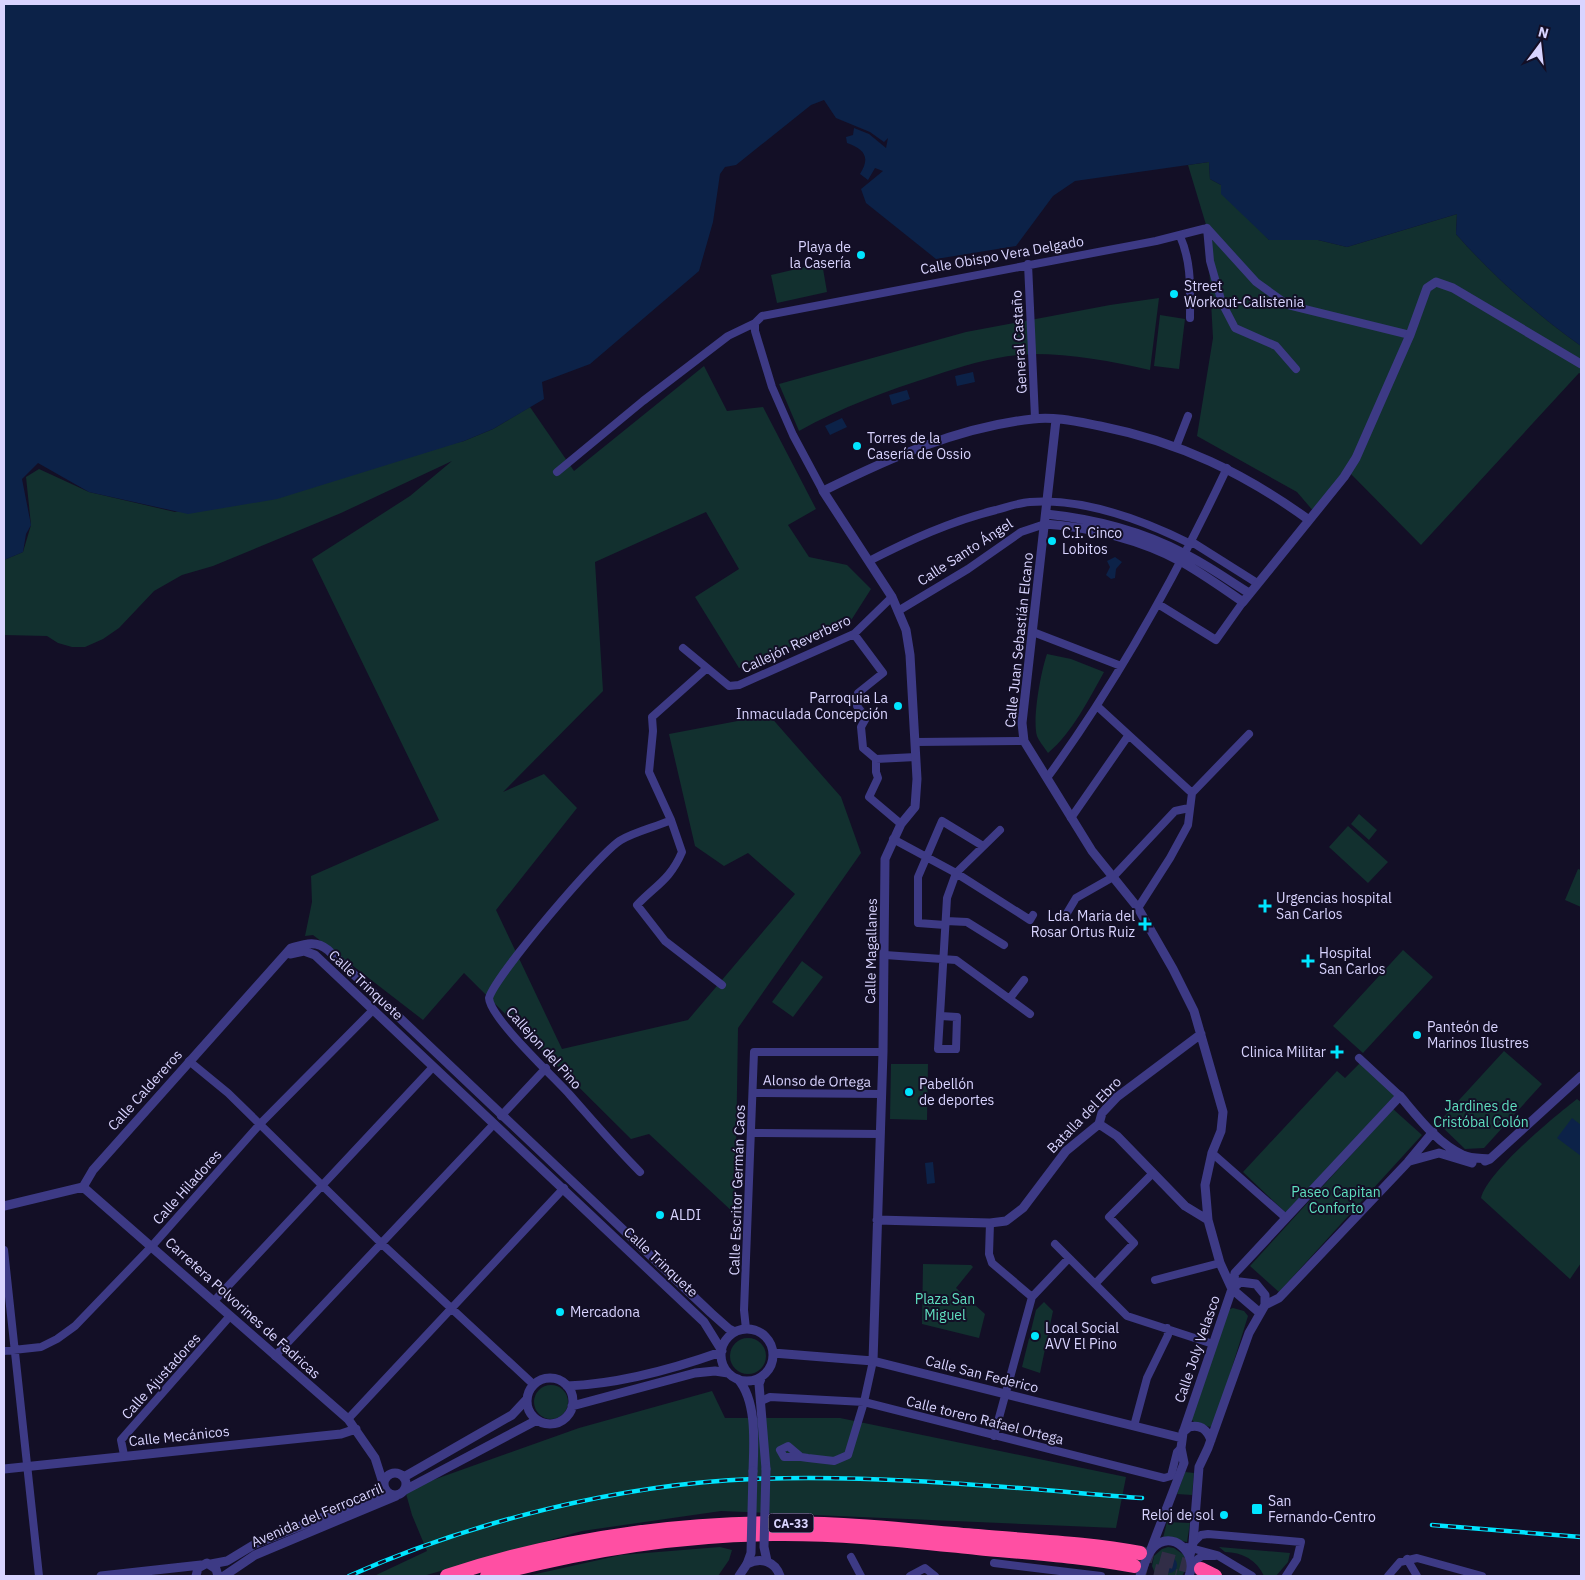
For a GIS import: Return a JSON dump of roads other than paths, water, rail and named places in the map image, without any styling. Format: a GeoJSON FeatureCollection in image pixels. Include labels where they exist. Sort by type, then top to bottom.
{"type":"FeatureCollection","features":[{"type":"Feature","properties":{"kind":"highway","name":"CA-33"},"geometry":{"type":"LineString","coordinates":[[447,1576],[515,1557],[568,1545],[655,1531],[732,1524],[823,1524],[871,1527],[1096,1547],[1142,1561]]}},
{"type":"Feature","properties":{"kind":"highway","name":"CA-33"},"geometry":{"type":"LineString","coordinates":[[487,1576],[573,1555],[644,1543],[772,1534],[879,1538],[1093,1559],[1142,1561]]}},
{"type":"Feature","properties":{"kind":"highway"},"geometry":{"type":"LineString","coordinates":[[1193,1559],[1215,1576]]}},
{"type":"Feature","properties":{"kind":"street","name":"Calle Obispo Vera Delgado"},"geometry":{"type":"LineString","coordinates":[[557,472],[643,401],[728,336],[755,323],[762,316],[1180,236],[1207,228]]}},
{"type":"Feature","properties":{"kind":"street"},"geometry":{"type":"LineString","coordinates":[[1207,228],[1256,282],[1288,305],[1410,335]]}},
{"type":"Feature","properties":{"kind":"street"},"geometry":{"type":"LineString","coordinates":[[1207,228],[1210,261],[1222,303],[1235,328],[1276,346],[1296,370]]}},
{"type":"Feature","properties":{"kind":"street"},"geometry":{"type":"LineString","coordinates":[[1180,236],[1186,251],[1189,268],[1190,318]]}},
{"type":"Feature","properties":{"kind":"street","name":"General Castaño"},"geometry":{"type":"LineString","coordinates":[[1028,264],[1035,418]]}},
{"type":"Feature","properties":{"kind":"street"},"geometry":{"type":"LineString","coordinates":[[1158,604],[1216,640],[1249,593],[1309,520],[1356,458],[1410,335],[1427,288],[1436,282],[1453,288],[1581,364]]}},
{"type":"Feature","properties":{"kind":"street"},"geometry":{"type":"LineString","coordinates":[[755,323],[754,331],[772,387],[793,435],[823,491],[869,561]]}},
{"type":"Feature","properties":{"kind":"street"},"geometry":{"type":"LineString","coordinates":[[1176,447],[1188,416]]}},
{"type":"Feature","properties":{"kind":"street"},"geometry":{"type":"LineString","coordinates":[[823,491],[896,456],[927,445],[988,426],[1035,418],[1118,430],[1176,447],[1227,468],[1271,493],[1309,520]]}},
{"type":"Feature","properties":{"kind":"street","name":"Calle Juan Sebastián Elcano"},"geometry":{"type":"LineString","coordinates":[[1056,420],[1022,723],[1024,741],[1092,851],[1138,908],[1184,991],[1201,1034],[1223,1112],[1221,1131],[1212,1153],[1204,1192],[1208,1220],[1220,1263],[1232,1289]]}},
{"type":"Feature","properties":{"kind":"street"},"geometry":{"type":"LineString","coordinates":[[1047,778],[1097,706],[1158,604],[1192,543],[1227,468]]}},
{"type":"Feature","properties":{"kind":"street","name":"Calle Santo Ángel"},"geometry":{"type":"LineString","coordinates":[[869,561],[924,533],[975,515],[1028,502],[1048,502],[1099,510],[1138,520],[1192,543],[1257,583]]}},
{"type":"Feature","properties":{"kind":"street","name":"Calle Santo Ángel"},"geometry":{"type":"LineString","coordinates":[[1046,514],[1096,522],[1134,532],[1249,593]]}},
{"type":"Feature","properties":{"kind":"street","name":"Calle Santo Ángel"},"geometry":{"type":"LineString","coordinates":[[898,611],[968,569],[1020,532],[1045,524],[1088,531],[1183,558],[1243,602]]}},
{"type":"Feature","properties":{"kind":"street","name":"Calle Magallanes"},"geometry":{"type":"LineString","coordinates":[[869,561],[892,598],[906,630],[910,655],[916,757],[915,807],[901,824],[886,859],[883,1052],[873,1361]]}},
{"type":"Feature","properties":{"kind":"street","name":"Callejón Reverbero"},"geometry":{"type":"LineString","coordinates":[[683,648],[729,686],[738,685],[854,634],[892,598]]}},
{"type":"Feature","properties":{"kind":"street"},"geometry":{"type":"LineString","coordinates":[[1032,632],[1121,666]]}},
{"type":"Feature","properties":{"kind":"street"},"geometry":{"type":"LineString","coordinates":[[854,634],[884,673],[858,693],[857,706],[866,718],[861,727],[863,748],[876,759],[916,757]]}},
{"type":"Feature","properties":{"kind":"street"},"geometry":{"type":"LineString","coordinates":[[707,668],[652,717],[653,731],[649,772],[672,820],[682,852],[677,866],[664,883],[637,905],[665,941],[722,985]]}},
{"type":"Feature","properties":{"kind":"street"},"geometry":{"type":"LineString","coordinates":[[1097,706],[1192,793]]}},
{"type":"Feature","properties":{"kind":"street"},"geometry":{"type":"LineString","coordinates":[[1138,908],[1170,858],[1188,825],[1192,793],[1249,734]]}},
{"type":"Feature","properties":{"kind":"street"},"geometry":{"type":"LineString","coordinates":[[1071,818],[1128,736]]}},
{"type":"Feature","properties":{"kind":"street"},"geometry":{"type":"LineString","coordinates":[[915,742],[1024,741]]}},
{"type":"Feature","properties":{"kind":"street"},"geometry":{"type":"LineString","coordinates":[[876,759],[878,778],[869,796],[901,824]]}},
{"type":"Feature","properties":{"kind":"street"},"geometry":{"type":"LineString","coordinates":[[1066,913],[1076,898],[1113,877],[1175,811],[1189,808]]}},
{"type":"Feature","properties":{"kind":"street","name":"Callejon del Pino"},"geometry":{"type":"LineString","coordinates":[[640,1172],[616,1148],[494,1011],[489,1002],[490,995],[520,949],[540,929],[590,868],[621,840],[672,820]]}},
{"type":"Feature","properties":{"kind":"street"},"geometry":{"type":"LineString","coordinates":[[983,846],[942,822],[918,877],[918,923],[967,922],[1004,945]]}},
{"type":"Feature","properties":{"kind":"street"},"geometry":{"type":"LineString","coordinates":[[941,1016],[957,1018],[956,1049],[938,1049],[947,898],[956,873],[1000,830]]}},
{"type":"Feature","properties":{"kind":"street"},"geometry":{"type":"LineString","coordinates":[[893,839],[1032,917]]}},
{"type":"Feature","properties":{"kind":"street","name":"Calle Trinquete"},"geometry":{"type":"LineString","coordinates":[[288,954],[292,948],[312,943],[324,947],[705,1308],[735,1332]]}},
{"type":"Feature","properties":{"kind":"street","name":"Calle Trinquete"},"geometry":{"type":"LineString","coordinates":[[288,954],[304,951],[315,955],[704,1322],[722,1352]]}},
{"type":"Feature","properties":{"kind":"street","name":"Calle Caldereros"},"geometry":{"type":"LineString","coordinates":[[83,1187],[93,1170],[189,1061],[288,954]]}},
{"type":"Feature","properties":{"kind":"street"},"geometry":{"type":"LineString","coordinates":[[885,955],[956,960],[1030,1014]]}},
{"type":"Feature","properties":{"kind":"street"},"geometry":{"type":"LineString","coordinates":[[1010,998],[1024,980]]}},
{"type":"Feature","properties":{"kind":"street","name":"Calle Hiladores"},"geometry":{"type":"LineString","coordinates":[[4,1351],[41,1347],[57,1339],[75,1326],[152,1246],[260,1124],[373,1010]]}},
{"type":"Feature","properties":{"kind":"street","name":"Batalla del Ebro"},"geometry":{"type":"LineString","coordinates":[[877,1220],[990,1223],[1006,1221],[1024,1208],[1066,1150],[1099,1124],[1102,1113],[1117,1097],[1201,1034]]}},
{"type":"Feature","properties":{"kind":"street","name":"Calle Escritor Germán Caos"},"geometry":{"type":"LineString","coordinates":[[746,1330],[744,1310],[754,1052],[883,1052]]}},
{"type":"Feature","properties":{"kind":"street"},"geometry":{"type":"LineString","coordinates":[[1359,1058],[1400,1096],[1433,1132],[1463,1155],[1490,1159]]}},
{"type":"Feature","properties":{"kind":"street"},"geometry":{"type":"LineString","coordinates":[[189,1061],[228,1093],[382,1244],[534,1384]]}},
{"type":"Feature","properties":{"kind":"street"},"geometry":{"type":"LineString","coordinates":[[214,1301],[433,1067]]}},
{"type":"Feature","properties":{"kind":"street"},"geometry":{"type":"LineString","coordinates":[[502,1116],[546,1068]]}},
{"type":"Feature","properties":{"kind":"street"},"geometry":{"type":"LineString","coordinates":[[1408,1162],[1439,1153],[1468,1163],[1490,1159],[1581,1076]]}},
{"type":"Feature","properties":{"kind":"street","name":"Alonso de Ortega"},"geometry":{"type":"LineString","coordinates":[[753,1093],[881,1094]]}},
{"type":"Feature","properties":{"kind":"street"},"geometry":{"type":"LineString","coordinates":[[1212,1153],[1286,1218],[1400,1096]]}},
{"type":"Feature","properties":{"kind":"street"},"geometry":{"type":"LineString","coordinates":[[275,1356],[494,1124]]}},
{"type":"Feature","properties":{"kind":"street"},"geometry":{"type":"LineString","coordinates":[[1099,1124],[1117,1136],[1177,1198],[1208,1220]]}},
{"type":"Feature","properties":{"kind":"street"},"geometry":{"type":"LineString","coordinates":[[1262,1309],[1279,1298],[1408,1162],[1433,1132]]}},
{"type":"Feature","properties":{"kind":"street"},"geometry":{"type":"LineString","coordinates":[[752,1133],[880,1134]]}},
{"type":"Feature","properties":{"kind":"street"},"geometry":{"type":"LineString","coordinates":[[1095,1284],[1134,1243],[1109,1217],[1153,1173]]}},
{"type":"Feature","properties":{"kind":"street"},"geometry":{"type":"LineString","coordinates":[[4,1206],[83,1187]]}},
{"type":"Feature","properties":{"kind":"street","name":"Carretera Polvorines de Fadricas"},"geometry":{"type":"LineString","coordinates":[[83,1187],[348,1419],[375,1458],[385,1488]]}},
{"type":"Feature","properties":{"kind":"street"},"geometry":{"type":"LineString","coordinates":[[348,1419],[564,1188]]}},
{"type":"Feature","properties":{"kind":"street","name":"Calle Joly Velasco"},"geometry":{"type":"LineString","coordinates":[[1182,1435],[1232,1289],[1234,1273],[1286,1218]]}},
{"type":"Feature","properties":{"kind":"street"},"geometry":{"type":"LineString","coordinates":[[990,1223],[989,1254],[992,1263],[1032,1297]]}},
{"type":"Feature","properties":{"kind":"street"},"geometry":{"type":"LineString","coordinates":[[1055,1244],[1128,1316],[1168,1332],[1213,1344]]}},
{"type":"Feature","properties":{"kind":"street"},"geometry":{"type":"LineString","coordinates":[[4,1250],[39,1576]]}},
{"type":"Feature","properties":{"kind":"street"},"geometry":{"type":"LineString","coordinates":[[994,1436],[1032,1297],[1069,1258]]}},
{"type":"Feature","properties":{"kind":"street"},"geometry":{"type":"LineString","coordinates":[[1155,1280],[1220,1263]]}},
{"type":"Feature","properties":{"kind":"street"},"geometry":{"type":"LineString","coordinates":[[1193,1559],[1199,1467],[1211,1440],[1248,1337],[1262,1309],[1265,1295],[1256,1284],[1240,1282],[1232,1289],[1262,1309]]}},
{"type":"Feature","properties":{"kind":"street","name":"Calle Ajustadores"},"geometry":{"type":"LineString","coordinates":[[124,1455],[121,1440],[230,1316]]}},
{"type":"Feature","properties":{"kind":"street"},"geometry":{"type":"LineString","coordinates":[[739,1576],[747,1564],[751,1553],[753,1471],[751,1417],[748,1397],[743,1385],[738,1379],[728,1373],[723,1363],[722,1352],[726,1340],[735,1332],[746,1330],[754,1330],[767,1339],[773,1353],[769,1368],[762,1376],[759,1384],[766,1469],[764,1547],[766,1561]]}},
{"type":"Feature","properties":{"kind":"street"},"geometry":{"type":"LineString","coordinates":[[1134,1426],[1147,1378],[1168,1332]]}},
{"type":"Feature","properties":{"kind":"street"},"geometry":{"type":"LineString","coordinates":[[568,1386],[594,1385],[692,1362],[722,1352]]}},
{"type":"Feature","properties":{"kind":"street","name":"Calle San Federico"},"geometry":{"type":"LineString","coordinates":[[773,1353],[873,1361],[1134,1426],[1182,1435]]}},
{"type":"Feature","properties":{"kind":"street"},"geometry":{"type":"LineString","coordinates":[[801,1457],[834,1461],[848,1455],[864,1402],[873,1361]]}},
{"type":"Feature","properties":{"kind":"street","name":"Avenida del Ferrocarril"},"geometry":{"type":"LineString","coordinates":[[405,1490],[537,1420],[544,1423],[558,1422],[565,1419],[572,1406],[695,1373],[716,1371],[728,1373]]}},
{"type":"Feature","properties":{"kind":"street"},"geometry":{"type":"LineString","coordinates":[[738,1379],[750,1380],[762,1376]]}},
{"type":"Feature","properties":{"kind":"street"},"geometry":{"type":"LineString","coordinates":[[400,1475],[406,1483],[405,1490],[396,1496],[385,1488],[386,1477],[400,1475],[512,1415],[526,1400],[534,1384],[540,1380],[555,1378],[568,1386],[571,1392],[572,1406]]}},
{"type":"Feature","properties":{"kind":"street","name":"Calle torero Rafael Ortega"},"geometry":{"type":"LineString","coordinates":[[761,1401],[770,1397],[864,1402],[1147,1474],[1169,1477],[1177,1452],[1181,1448]]}},
{"type":"Feature","properties":{"kind":"street"},"geometry":{"type":"LineString","coordinates":[[526,1400],[527,1408],[537,1420]]}},
{"type":"Feature","properties":{"kind":"street"},"geometry":{"type":"LineString","coordinates":[[1149,1576],[1142,1561],[1184,1463],[1181,1448],[1182,1435],[1189,1427],[1200,1427],[1205,1429],[1211,1440]]}},
{"type":"Feature","properties":{"kind":"street","name":"Calle Mecánicos"},"geometry":{"type":"LineString","coordinates":[[4,1469],[124,1455],[341,1434],[356,1429]]}},
{"type":"Feature","properties":{"kind":"street","name":"Carretera Polvorines de Fadricas"},"geometry":{"type":"LineString","coordinates":[[375,1458],[400,1475]]}},
{"type":"Feature","properties":{"kind":"street"},"geometry":{"type":"LineString","coordinates":[[1184,1463],[1199,1467]]}},
{"type":"Feature","properties":{"kind":"street","name":"Avenida del Ferrocarril"},"geometry":{"type":"LineString","coordinates":[[101,1576],[173,1569],[227,1561],[256,1544],[385,1488]]}},
{"type":"Feature","properties":{"kind":"street","name":"Avenida del Ferrocarril"},"geometry":{"type":"LineString","coordinates":[[224,1576],[256,1555],[396,1496]]}},
{"type":"Feature","properties":{"kind":"street"},"geometry":{"type":"LineString","coordinates":[[1193,1559],[1201,1535],[1301,1542],[1295,1565],[1286,1576]]}},
{"type":"Feature","properties":{"kind":"street"},"geometry":{"type":"LineString","coordinates":[[1142,1561],[1165,1542],[1182,1546],[1193,1559]]}},
{"type":"Feature","properties":{"kind":"street"},"geometry":{"type":"LineString","coordinates":[[1193,1559],[1207,1550],[1252,1576]]}},
{"type":"Feature","properties":{"kind":"street"},"geometry":{"type":"LineString","coordinates":[[1193,1559],[1205,1555],[1220,1557]]}},
{"type":"Feature","properties":{"kind":"street"},"geometry":{"type":"LineString","coordinates":[[851,1557],[861,1576]]}},
{"type":"Feature","properties":{"kind":"street"},"geometry":{"type":"LineString","coordinates":[[1407,1558],[1417,1576]]}},
{"type":"Feature","properties":{"kind":"street"},"geometry":{"type":"LineString","coordinates":[[1388,1576],[1400,1562],[1407,1558],[1417,1558],[1482,1576]]}},
{"type":"Feature","properties":{"kind":"street"},"geometry":{"type":"LineString","coordinates":[[747,1564],[754,1561],[766,1561],[776,1568],[780,1576]]}},
{"type":"Feature","properties":{"kind":"street"},"geometry":{"type":"LineString","coordinates":[[994,1563],[1101,1576]]}},
{"type":"Feature","properties":{"kind":"street"},"geometry":{"type":"LineString","coordinates":[[211,1564],[216,1569],[218,1576]]}},
{"type":"Feature","properties":{"kind":"street"},"geometry":{"type":"LineString","coordinates":[[173,1569],[195,1575],[200,1565]]}},
{"type":"Feature","properties":{"kind":"street"},"geometry":{"type":"LineString","coordinates":[[910,1576],[925,1568],[934,1576]]}},
{"type":"Feature","properties":{"kind":"water"},"geometry":{"type":"Polygon","coordinates":[[[4,4],[1581,4],[1581,346],[1547,321],[1470,250],[1456,234],[1457,214],[1347,247],[1318,240],[1269,240],[1221,194],[1221,185],[1210,179],[1209,162],[1075,181],[1053,196],[1016,246],[936,259],[866,203],[861,189],[883,171],[875,168],[868,180],[860,174],[865,163],[864,154],[858,148],[847,143],[846,137],[853,135],[854,128],[869,134],[886,148],[888,138],[884,142],[870,132],[836,118],[824,100],[811,105],[736,165],[725,167],[720,174],[713,222],[699,271],[590,364],[542,382],[544,399],[493,429],[464,441],[277,499],[188,514],[89,492],[38,463],[22,479],[31,525],[26,534],[23,552],[4,560],[4,4]]]}},
{"type":"Feature","properties":{"kind":"water"},"geometry":{"type":"Polygon","coordinates":[[[973,372],[975,382],[957,386],[955,376],[973,372]]]}},
{"type":"Feature","properties":{"kind":"water"},"geometry":{"type":"Polygon","coordinates":[[[907,390],[910,399],[892,405],[889,395],[907,390]]]}},
{"type":"Feature","properties":{"kind":"water"},"geometry":{"type":"Polygon","coordinates":[[[842,418],[847,427],[830,435],[825,426],[842,418]]]}},
{"type":"Feature","properties":{"kind":"water"},"geometry":{"type":"Polygon","coordinates":[[[1115,557],[1122,562],[1116,569],[1115,578],[1111,579],[1106,575],[1110,567],[1107,561],[1115,557]]]}},
{"type":"Feature","properties":{"kind":"water"},"geometry":{"type":"Polygon","coordinates":[[[1572,1118],[1581,1125],[1581,1156],[1557,1138],[1572,1118]]]}},
{"type":"Feature","properties":{"kind":"water"},"geometry":{"type":"Polygon","coordinates":[[[933,1162],[935,1183],[927,1184],[925,1163],[933,1162]]]}},
{"type":"Feature","properties":{"kind":"water"},"geometry":{"type":"Polygon","coordinates":[[[1166,1557],[1172,1557],[1177,1562],[1175,1571],[1166,1573],[1161,1568],[1161,1562],[1166,1557]]]}},
{"type":"Feature","properties":{"kind":"tunnel"},"geometry":{"type":"LineString","coordinates":[[1140,1553],[1201,1569]]}},
{"type":"Feature","properties":{"kind":"tunnel"},"geometry":{"type":"LineString","coordinates":[[1134,1566],[1176,1576]]}},
{"type":"Feature","properties":{"kind":"railway"},"geometry":{"type":"LineString","coordinates":[[349,1576],[445,1539],[547,1509],[599,1498],[703,1482],[753,1479],[850,1478],[997,1486],[1142,1498]]}},
{"type":"Feature","properties":{"kind":"railway"},"geometry":{"type":"LineString","coordinates":[[1432,1525],[1581,1537]]}},
{"type":"Feature","properties":{"kind":"place","name":"Playa de la Casería"},"geometry":{"type":"Point","coordinates":[861,255]}},
{"type":"Feature","properties":{"kind":"place","name":"Street Workout-Calistenia"},"geometry":{"type":"Point","coordinates":[1174,294]}},
{"type":"Feature","properties":{"kind":"place","name":"Torres de la Casería de Ossio"},"geometry":{"type":"Point","coordinates":[857,446]}},
{"type":"Feature","properties":{"kind":"place","name":"C.I. Cinco Lobitos"},"geometry":{"type":"Point","coordinates":[1052,541]}},
{"type":"Feature","properties":{"kind":"place","name":"Parroquia La Inmaculada Concepción"},"geometry":{"type":"Point","coordinates":[898,706]}},
{"type":"Feature","properties":{"kind":"place","name":"Urgencias hospital San Carlos"},"geometry":{"type":"Point","coordinates":[1265,906]}},
{"type":"Feature","properties":{"kind":"place","name":"Lda. Maria del Rosar Ortus Ruiz"},"geometry":{"type":"Point","coordinates":[1145,924]}},
{"type":"Feature","properties":{"kind":"place","name":"Hospital San Carlos"},"geometry":{"type":"Point","coordinates":[1308,961]}},
{"type":"Feature","properties":{"kind":"place","name":"Panteón de Marinos Ilustres"},"geometry":{"type":"Point","coordinates":[1417,1035]}},
{"type":"Feature","properties":{"kind":"place","name":"Clinica Militar"},"geometry":{"type":"Point","coordinates":[1337,1052]}},
{"type":"Feature","properties":{"kind":"place","name":"Pabellón de deportes"},"geometry":{"type":"Point","coordinates":[909,1092]}},
{"type":"Feature","properties":{"kind":"place","name":"ALDI"},"geometry":{"type":"Point","coordinates":[660,1215]}},
{"type":"Feature","properties":{"kind":"place","name":"Mercadona"},"geometry":{"type":"Point","coordinates":[560,1312]}},
{"type":"Feature","properties":{"kind":"place","name":"Local Social AVV El Pino"},"geometry":{"type":"Point","coordinates":[1035,1336]}},
{"type":"Feature","properties":{"kind":"place","name":"San Fernando-Centro"},"geometry":{"type":"Point","coordinates":[1257,1509]}},
{"type":"Feature","properties":{"kind":"place","name":"Reloj de sol"},"geometry":{"type":"Point","coordinates":[1224,1515]}},
{"type":"Feature","properties":{"kind":"park label","name":"Jardines de Cristóbal Colón"},"geometry":{"type":"Point","coordinates":[1481,1114]}},
{"type":"Feature","properties":{"kind":"park label","name":"Paseo Capitan Conforto"},"geometry":{"type":"Point","coordinates":[1336,1200]}},
{"type":"Feature","properties":{"kind":"park label","name":"Plaza San Miguel"},"geometry":{"type":"Point","coordinates":[945,1308]}}]}
